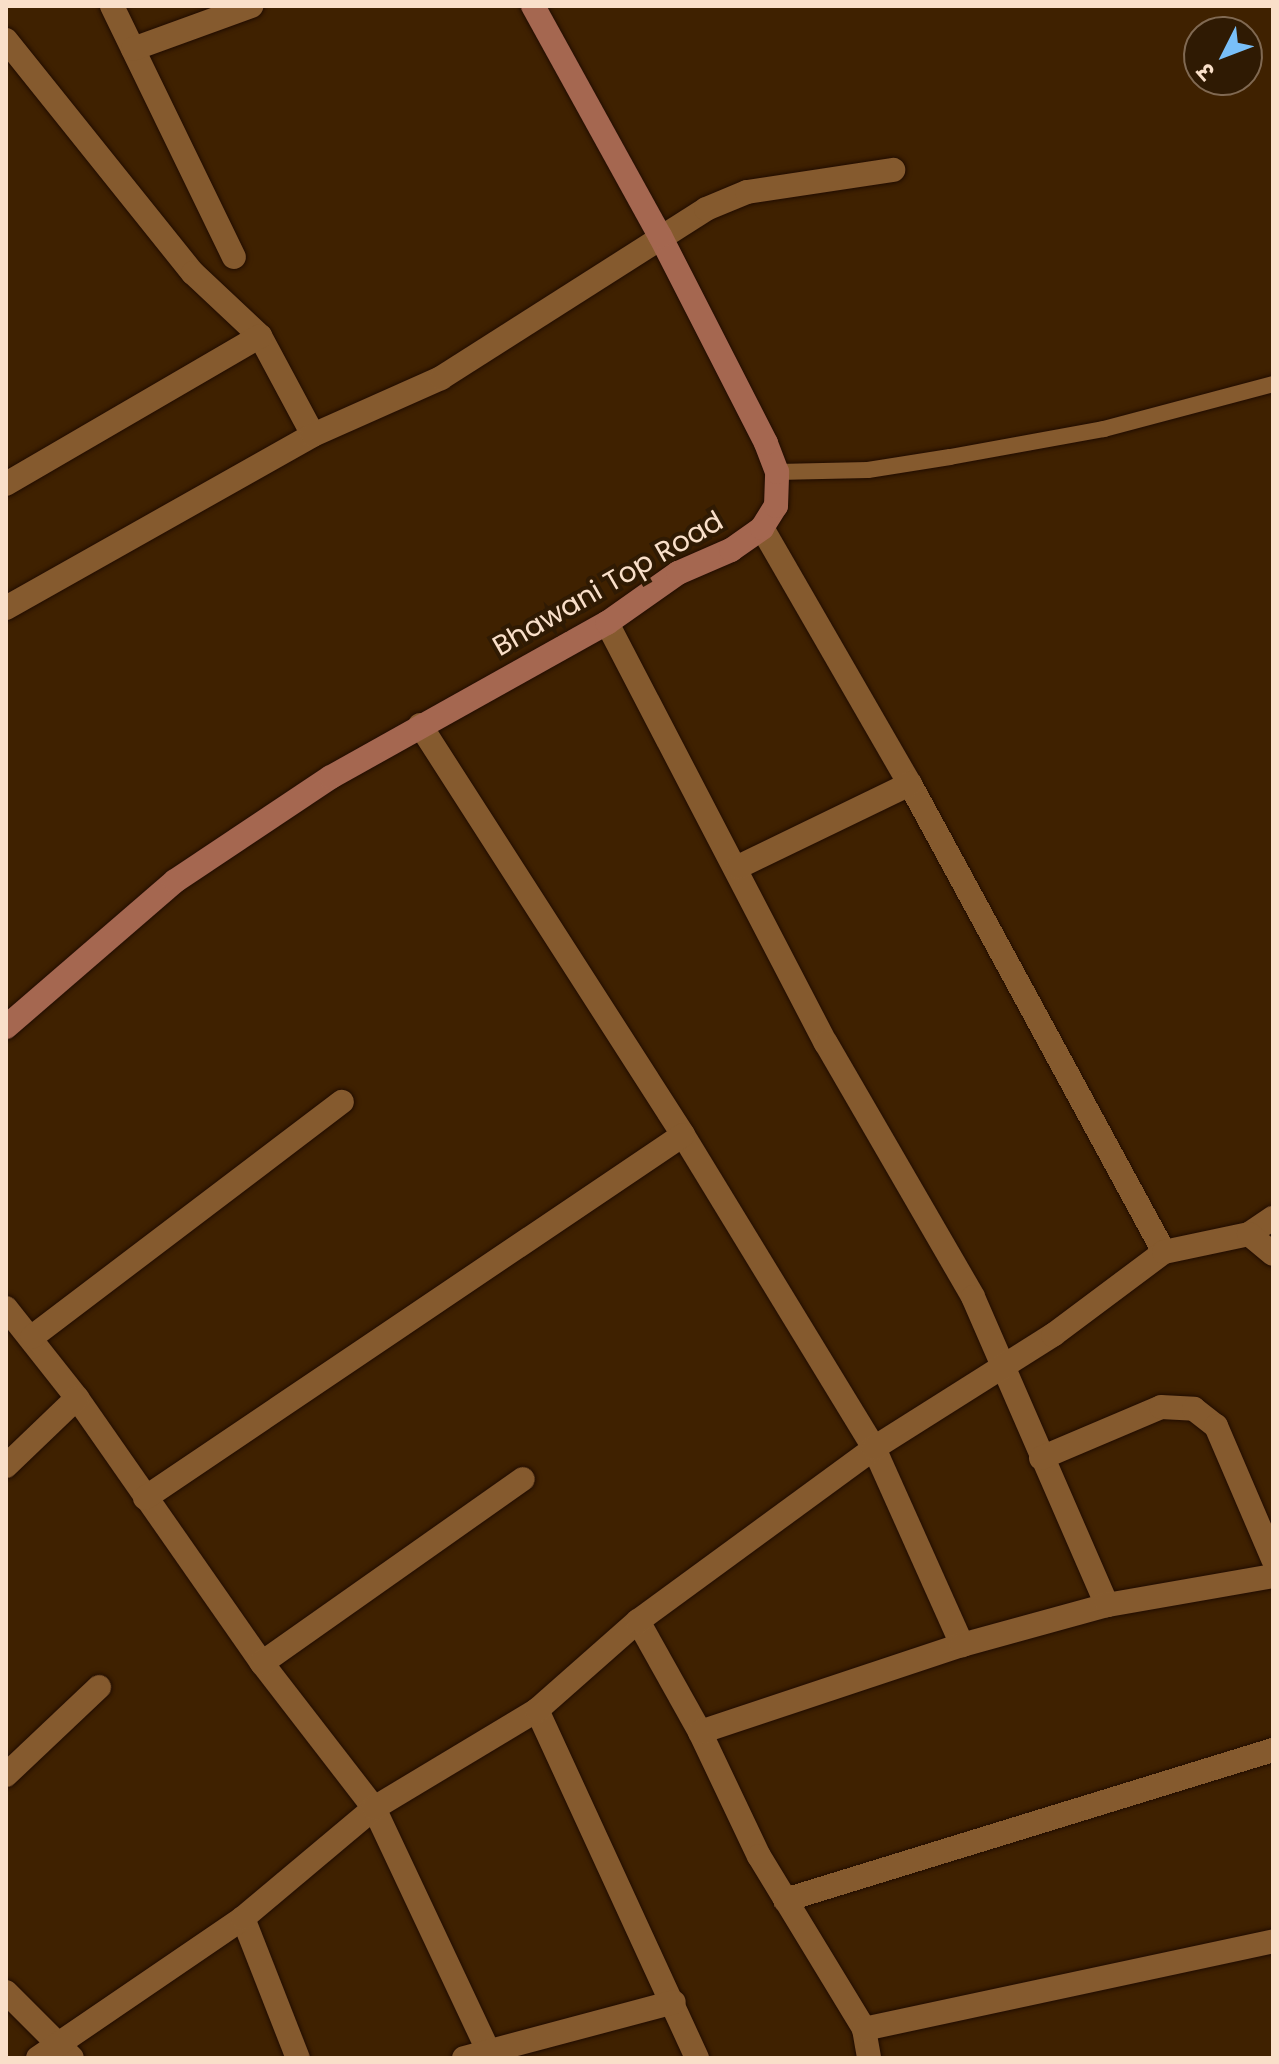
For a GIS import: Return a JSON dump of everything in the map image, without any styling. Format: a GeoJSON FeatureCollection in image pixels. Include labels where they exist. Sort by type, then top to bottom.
{"type":"FeatureCollection","features":[{"type":"Feature","properties":{"kind":"street"},"geometry":{"type":"LineString","coordinates":[[112,6],[234,257]]}},
{"type":"Feature","properties":{"kind":"street"},"geometry":{"type":"LineString","coordinates":[[133,49],[251,6]]}},
{"type":"Feature","properties":{"kind":"street"},"geometry":{"type":"LineString","coordinates":[[533,6],[660,236],[777,472]]}},
{"type":"Feature","properties":{"kind":"street"},"geometry":{"type":"LineString","coordinates":[[6,40],[193,273],[260,336],[313,435]]}},
{"type":"Feature","properties":{"kind":"street"},"geometry":{"type":"LineString","coordinates":[[6,608],[313,435],[441,378],[660,236],[747,192],[893,170]]}},
{"type":"Feature","properties":{"kind":"street"},"geometry":{"type":"LineString","coordinates":[[6,484],[260,336]]}},
{"type":"Feature","properties":{"kind":"street","name":"Bhawani Top Road"},"geometry":{"type":"LineString","coordinates":[[6,1027],[175,881],[420,725],[607,623],[678,573],[731,550],[762,528],[776,506],[777,472]]}},
{"type":"Feature","properties":{"kind":"street"},"geometry":{"type":"LineString","coordinates":[[762,528],[910,784],[1164,1252]]}},
{"type":"Feature","properties":{"kind":"street"},"geometry":{"type":"LineString","coordinates":[[607,623],[738,867],[826,1043],[973,1297],[1001,1369],[1107,1605]]}},
{"type":"Feature","properties":{"kind":"street"},"geometry":{"type":"LineString","coordinates":[[420,725],[683,1135],[874,1448],[962,1645]]}},
{"type":"Feature","properties":{"kind":"street"},"geometry":{"type":"LineString","coordinates":[[738,867],[910,784]]}},
{"type":"Feature","properties":{"kind":"street"},"geometry":{"type":"LineString","coordinates":[[32,1337],[342,1102]]}},
{"type":"Feature","properties":{"kind":"street"},"geometry":{"type":"LineString","coordinates":[[145,1498],[683,1135]]}},
{"type":"Feature","properties":{"kind":"street"},"geometry":{"type":"LineString","coordinates":[[38,2058],[67,2051],[243,1918],[374,1808],[537,1710],[638,1621],[874,1448],[1001,1369],[1164,1252],[1249,1234],[1273,1218]]}},
{"type":"Feature","properties":{"kind":"street"},"geometry":{"type":"LineString","coordinates":[[1249,1234],[1273,1254]]}},
{"type":"Feature","properties":{"kind":"street"},"geometry":{"type":"LineString","coordinates":[[6,1308],[32,1337],[77,1398],[262,1663],[374,1808],[488,2050]]}},
{"type":"Feature","properties":{"kind":"street"},"geometry":{"type":"LineString","coordinates":[[6,1466],[77,1398]]}},
{"type":"Feature","properties":{"kind":"street"},"geometry":{"type":"LineString","coordinates":[[1041,1458],[1161,1407],[1194,1409],[1216,1426],[1273,1559]]}},
{"type":"Feature","properties":{"kind":"street"},"geometry":{"type":"LineString","coordinates":[[262,1663],[523,1479]]}},
{"type":"Feature","properties":{"kind":"street"},"geometry":{"type":"LineString","coordinates":[[700,1732],[962,1645],[1107,1605],[1273,1576]]}},
{"type":"Feature","properties":{"kind":"street"},"geometry":{"type":"LineString","coordinates":[[638,1621],[700,1732],[785,1900],[864,2029],[869,2058]]}},
{"type":"Feature","properties":{"kind":"street"},"geometry":{"type":"LineString","coordinates":[[6,1775],[99,1687]]}},
{"type":"Feature","properties":{"kind":"street"},"geometry":{"type":"LineString","coordinates":[[537,1710],[674,2002],[697,2058]]}},
{"type":"Feature","properties":{"kind":"street"},"geometry":{"type":"LineString","coordinates":[[785,1900],[1273,1750]]}},
{"type":"Feature","properties":{"kind":"street"},"geometry":{"type":"LineString","coordinates":[[243,1918],[298,2058]]}},
{"type":"Feature","properties":{"kind":"street"},"geometry":{"type":"LineString","coordinates":[[864,2029],[1273,1941]]}},
{"type":"Feature","properties":{"kind":"street"},"geometry":{"type":"LineString","coordinates":[[6,1992],[67,2051]]}},
{"type":"Feature","properties":{"kind":"street"},"geometry":{"type":"LineString","coordinates":[[464,2058],[674,2002]]}},
{"type":"Feature","properties":{"kind":"lane"},"geometry":{"type":"LineString","coordinates":[[777,472],[868,470],[965,454],[1104,429],[1273,384]]}}]}
